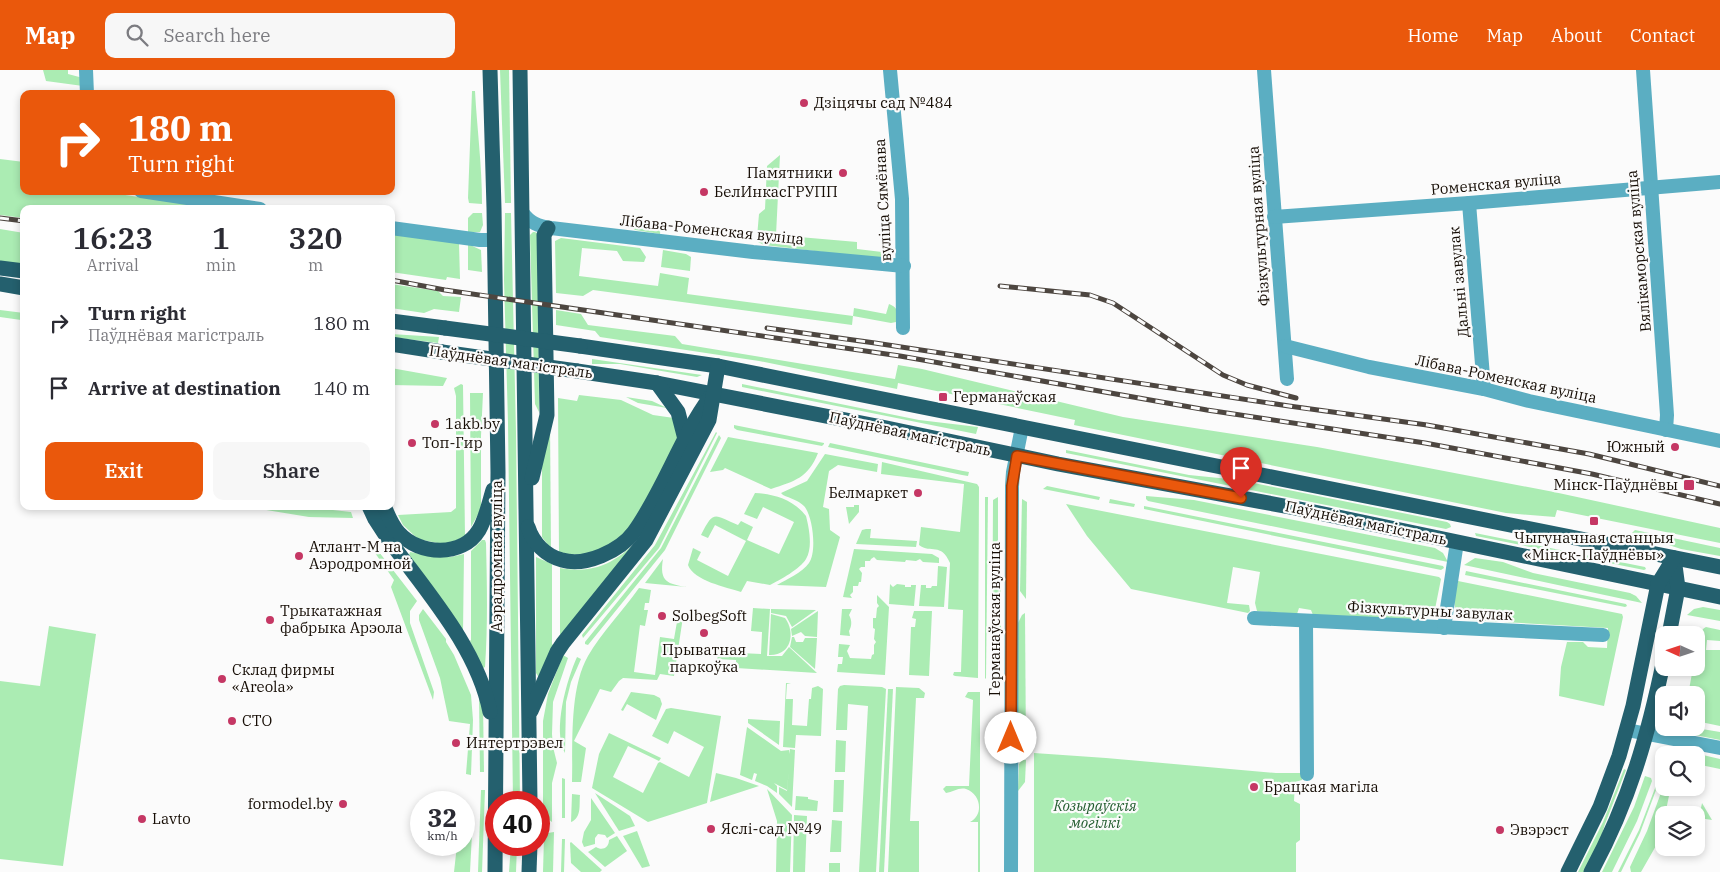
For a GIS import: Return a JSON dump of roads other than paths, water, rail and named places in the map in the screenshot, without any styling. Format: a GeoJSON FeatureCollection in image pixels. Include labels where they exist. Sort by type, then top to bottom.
{"type":"FeatureCollection","features":[{"type":"Feature","properties":{"kind":"main road","name":"Аэрадромная вуліца"},"geometry":{"type":"LineString","coordinates":[[490,70],[498,472],[495,872]]}},
{"type":"Feature","properties":{"kind":"main road","name":"Аэрадромная вуліца"},"geometry":{"type":"LineString","coordinates":[[520,70],[530,791]]}},
{"type":"Feature","properties":{"kind":"main road"},"geometry":{"type":"LineString","coordinates":[[526,501],[546,415],[544,235],[548,228]]}},
{"type":"Feature","properties":{"kind":"main road"},"geometry":{"type":"LineString","coordinates":[[0,268],[20,270]]}},
{"type":"Feature","properties":{"kind":"main road"},"geometry":{"type":"LineString","coordinates":[[0,284],[20,287]]}},
{"type":"Feature","properties":{"kind":"main road","name":"Паўднёвая магістраль"},"geometry":{"type":"LineString","coordinates":[[395,322],[718,366],[1720,567]]}},
{"type":"Feature","properties":{"kind":"main road","name":"Паўднёвая магістраль"},"geometry":{"type":"LineString","coordinates":[[395,345],[657,383],[882,427],[1017,456],[1295,508],[1720,597]]}},
{"type":"Feature","properties":{"kind":"main road"},"geometry":{"type":"LineString","coordinates":[[395,352],[419,349]]}},
{"type":"Feature","properties":{"kind":"main road"},"geometry":{"type":"LineString","coordinates":[[528,717],[557,652],[563,643],[646,540],[709,420],[718,366]]}},
{"type":"Feature","properties":{"kind":"main road"},"geometry":{"type":"LineString","coordinates":[[657,383],[678,412],[685,439]]}},
{"type":"Feature","properties":{"kind":"main road"},"geometry":{"type":"LineString","coordinates":[[526,521],[533,539],[541,549],[556,559],[577,561],[597,557],[610,551],[633,533],[660,487],[696,416],[712,394]]}},
{"type":"Feature","properties":{"kind":"main road"},"geometry":{"type":"LineString","coordinates":[[386,510],[394,528],[412,544],[441,551],[456,548],[468,543],[479,530],[485,518],[498,472]]}},
{"type":"Feature","properties":{"kind":"main road"},"geometry":{"type":"LineString","coordinates":[[371,510],[374,519],[386,536],[461,638],[479,674],[488,698],[496,740]]}},
{"type":"Feature","properties":{"kind":"main road"},"geometry":{"type":"LineString","coordinates":[[1457,542],[1461,515]]}},
{"type":"Feature","properties":{"kind":"main road"},"geometry":{"type":"LineString","coordinates":[[1568,872],[1600,807],[1619,756],[1627,730],[1658,584],[1674,558]]}},
{"type":"Feature","properties":{"kind":"main road"},"geometry":{"type":"LineString","coordinates":[[1670,626],[1678,588],[1674,558]]}},
{"type":"Feature","properties":{"kind":"main road"},"geometry":{"type":"LineString","coordinates":[[1591,872],[1629,791],[1647,734],[1660,676]]}},
{"type":"Feature","properties":{"kind":"main road"},"geometry":{"type":"LineString","coordinates":[[529,872],[530,856]]}},
{"type":"Feature","properties":{"kind":"street"},"geometry":{"type":"LineString","coordinates":[[86,70],[87,90]]}},
{"type":"Feature","properties":{"kind":"street","name":"вуліца Сямёнава"},"geometry":{"type":"LineString","coordinates":[[890,70],[902,199],[903,328]]}},
{"type":"Feature","properties":{"kind":"street","name":"Фізкультурная вуліца"},"geometry":{"type":"LineString","coordinates":[[1264,70],[1287,379]]}},
{"type":"Feature","properties":{"kind":"street","name":"Вялікаморская вуліца"},"geometry":{"type":"LineString","coordinates":[[1643,70],[1650,188],[1660,293],[1667,415],[1666,430]]}},
{"type":"Feature","properties":{"kind":"street","name":"Роменская вуліца"},"geometry":{"type":"LineString","coordinates":[[1274,217],[1720,182]]}},
{"type":"Feature","properties":{"kind":"street"},"geometry":{"type":"LineString","coordinates":[[167,195],[233,205]]}},
{"type":"Feature","properties":{"kind":"street","name":"Дальні завулак"},"geometry":{"type":"LineString","coordinates":[[1469,203],[1484,389]]}},
{"type":"Feature","properties":{"kind":"street","name":"Лібава-Роменская вуліца"},"geometry":{"type":"LineString","coordinates":[[522,212],[529,221],[548,228],[744,251],[904,266]]}},
{"type":"Feature","properties":{"kind":"street"},"geometry":{"type":"LineString","coordinates":[[395,229],[473,240],[494,240]]}},
{"type":"Feature","properties":{"kind":"street","name":"Лібава-Роменская вуліца"},"geometry":{"type":"LineString","coordinates":[[1285,346],[1369,367],[1484,389],[1529,401],[1720,441]]}},
{"type":"Feature","properties":{"kind":"street","name":"Германаўская вуліца"},"geometry":{"type":"LineString","coordinates":[[1011,872],[1012,486],[1022,427]]}},
{"type":"Feature","properties":{"kind":"street"},"geometry":{"type":"LineString","coordinates":[[1444,628],[1457,542]]}},
{"type":"Feature","properties":{"kind":"street","name":"Фізкультурны завулак"},"geometry":{"type":"LineString","coordinates":[[1254,618],[1603,635]]}},
{"type":"Feature","properties":{"kind":"street"},"geometry":{"type":"LineString","coordinates":[[1306,621],[1307,774]]}},
{"type":"Feature","properties":{"kind":"street"},"geometry":{"type":"LineString","coordinates":[[1627,730],[1720,748]]}},
{"type":"Feature","properties":{"kind":"railway"},"geometry":{"type":"LineString","coordinates":[[0,218],[20,220]]}},
{"type":"Feature","properties":{"kind":"railway"},"geometry":{"type":"LineString","coordinates":[[395,281],[445,290],[900,356],[1207,410],[1425,443],[1592,474],[1720,504]]}},
{"type":"Feature","properties":{"kind":"railway"},"geometry":{"type":"LineString","coordinates":[[1000,286],[1090,295],[1113,303],[1223,375],[1247,385],[1296,398]]}},
{"type":"Feature","properties":{"kind":"railway"},"geometry":{"type":"LineString","coordinates":[[767,328],[1427,425],[1589,454],[1720,486]]}},
{"type":"Feature","properties":{"kind":"place","name":"Дзіцячы сад №484"},"geometry":{"type":"Point","coordinates":[804,103]}},
{"type":"Feature","properties":{"kind":"place","name":"Памятники"},"geometry":{"type":"Point","coordinates":[843,173]}},
{"type":"Feature","properties":{"kind":"place","name":"БелИнкасГРУПП"},"geometry":{"type":"Point","coordinates":[704,192]}},
{"type":"Feature","properties":{"kind":"place","name":"Германаўская"},"geometry":{"type":"Point","coordinates":[943,397]}},
{"type":"Feature","properties":{"kind":"place","name":"1akb.by"},"geometry":{"type":"Point","coordinates":[435,424]}},
{"type":"Feature","properties":{"kind":"place","name":"Топ-Гир"},"geometry":{"type":"Point","coordinates":[412,443]}},
{"type":"Feature","properties":{"kind":"place","name":"Южный"},"geometry":{"type":"Point","coordinates":[1675,447]}},
{"type":"Feature","properties":{"kind":"place","name":"Мінск-Паўднёвы"},"geometry":{"type":"Point","coordinates":[1689,485]}},
{"type":"Feature","properties":{"kind":"place","name":"Белмаркет"},"geometry":{"type":"Point","coordinates":[918,493]}},
{"type":"Feature","properties":{"kind":"place","name":"Чыгуначная станцыя «Мінск-Паўднёвы»"},"geometry":{"type":"Point","coordinates":[1594,521]}},
{"type":"Feature","properties":{"kind":"place","name":"Атлант-М на Аэродромной"},"geometry":{"type":"Point","coordinates":[299,556]}},
{"type":"Feature","properties":{"kind":"place","name":"SolbegSoft"},"geometry":{"type":"Point","coordinates":[662,616]}},
{"type":"Feature","properties":{"kind":"place","name":"Трыкатажная фабрыка Арэола"},"geometry":{"type":"Point","coordinates":[270,620]}},
{"type":"Feature","properties":{"kind":"place","name":"Прыватная паркоўка"},"geometry":{"type":"Point","coordinates":[704,633]}},
{"type":"Feature","properties":{"kind":"place","name":"Склад фирмы «Areola»"},"geometry":{"type":"Point","coordinates":[222,679]}},
{"type":"Feature","properties":{"kind":"place","name":"СТО"},"geometry":{"type":"Point","coordinates":[232,721]}},
{"type":"Feature","properties":{"kind":"place","name":"Интертрэвел"},"geometry":{"type":"Point","coordinates":[456,743]}},
{"type":"Feature","properties":{"kind":"place","name":"Брацкая магіла"},"geometry":{"type":"Point","coordinates":[1254,787]}},
{"type":"Feature","properties":{"kind":"place","name":"formodel.by"},"geometry":{"type":"Point","coordinates":[343,804]}},
{"type":"Feature","properties":{"kind":"place","name":"Lavto"},"geometry":{"type":"Point","coordinates":[142,819]}},
{"type":"Feature","properties":{"kind":"place","name":"Яслі-сад №49"},"geometry":{"type":"Point","coordinates":[711,829]}},
{"type":"Feature","properties":{"kind":"place","name":"Эвэрэст"},"geometry":{"type":"Point","coordinates":[1500,830]}},
{"type":"Feature","properties":{"kind":"park label","name":"Козыраўскія могілкі"},"geometry":{"type":"Point","coordinates":[1095,814]}}]}
